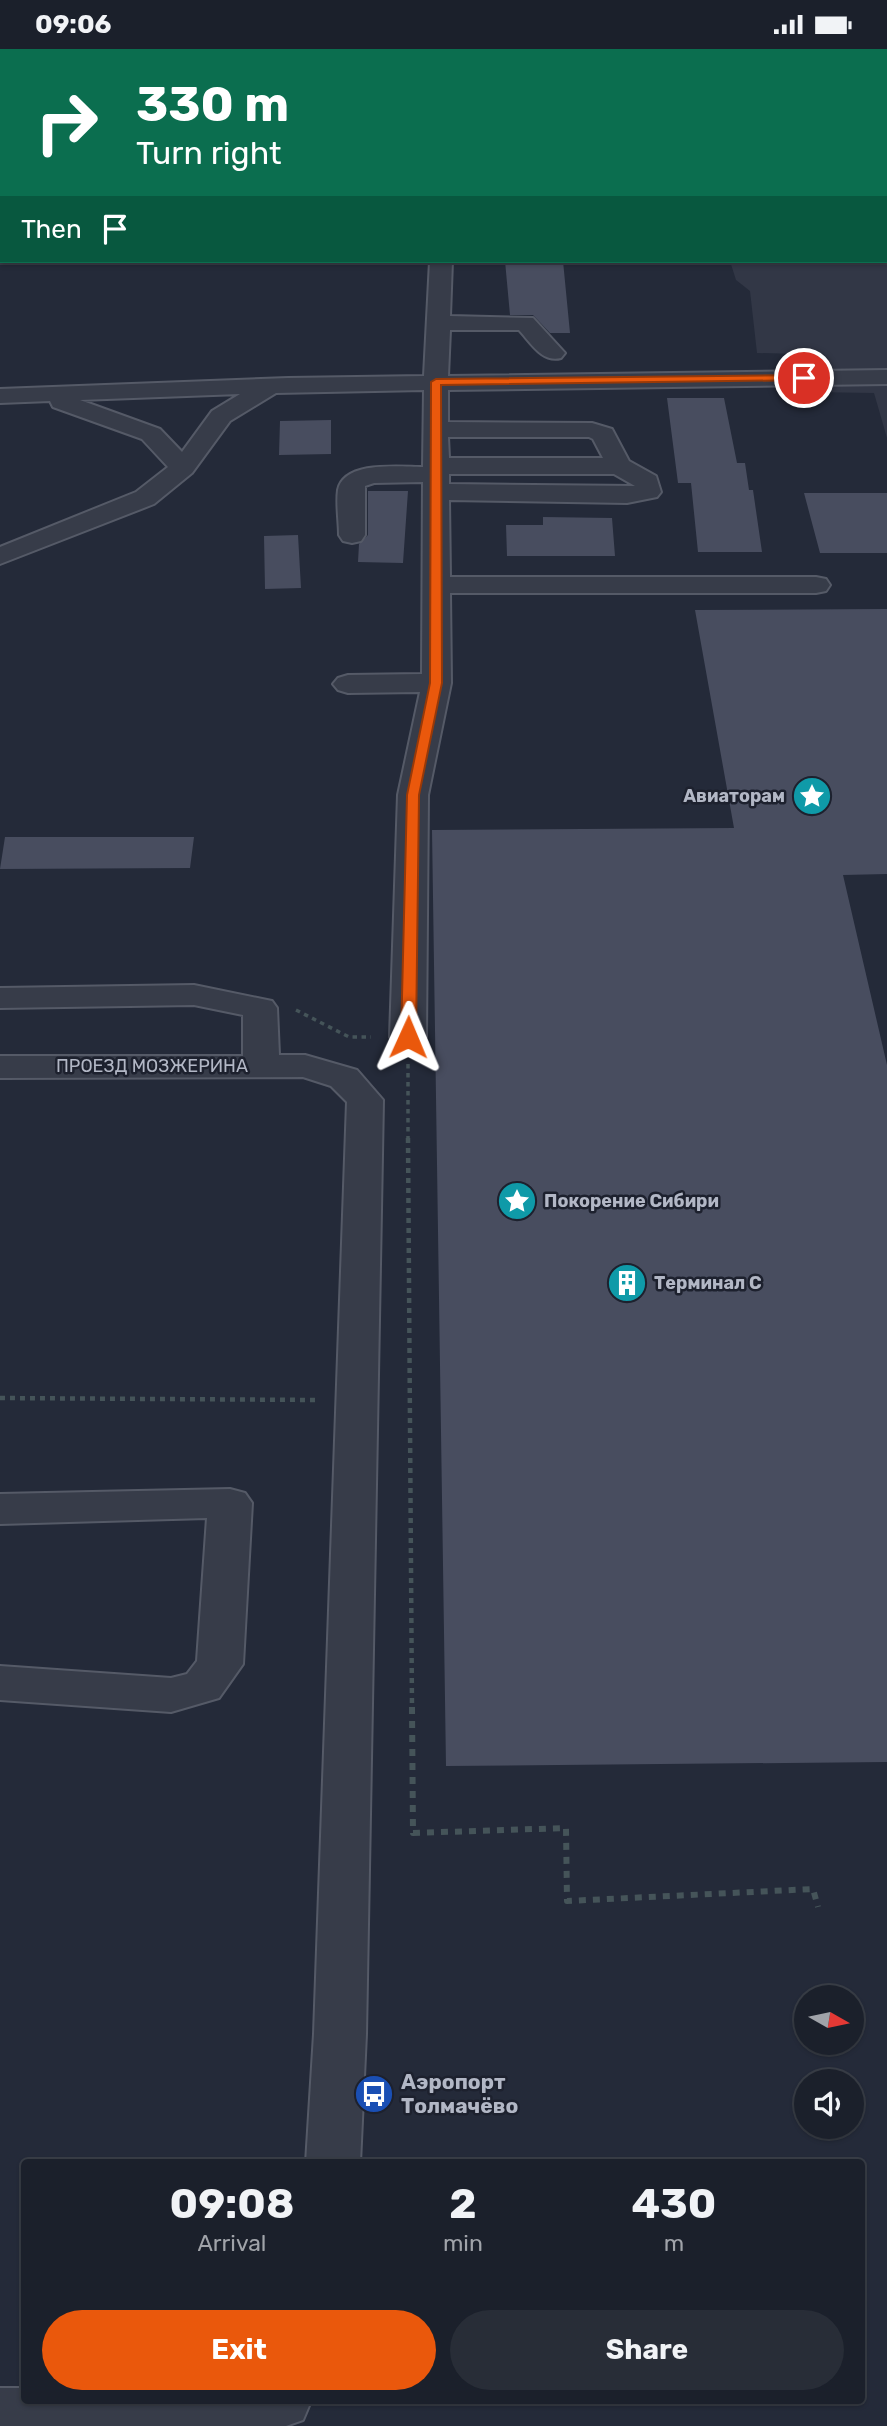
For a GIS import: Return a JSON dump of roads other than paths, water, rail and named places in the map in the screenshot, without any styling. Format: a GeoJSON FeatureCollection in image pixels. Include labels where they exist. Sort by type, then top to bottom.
{"type":"FeatureCollection","features":[{"type":"Feature","properties":{"kind":"street"},"geometry":{"type":"LineString","coordinates":[[408,1037],[413,795],[436,683],[436,382],[441,263]]}},
{"type":"Feature","properties":{"kind":"street"},"geometry":{"type":"LineString","coordinates":[[439,323],[525,323],[553,353]]}},
{"type":"Feature","properties":{"kind":"street"},"geometry":{"type":"LineString","coordinates":[[0,396],[436,382],[690,383],[887,377]]}},
{"type":"Feature","properties":{"kind":"street"},"geometry":{"type":"LineString","coordinates":[[0,556],[145,498],[183,468],[222,416],[268,387]]}},
{"type":"Feature","properties":{"kind":"street"},"geometry":{"type":"LineString","coordinates":[[29,395],[71,403],[151,434],[183,468]]}},
{"type":"Feature","properties":{"kind":"street"},"geometry":{"type":"LineString","coordinates":[[436,429],[593,430],[603,434],[619,466]]}},
{"type":"Feature","properties":{"kind":"street"},"geometry":{"type":"LineString","coordinates":[[352,535],[351,489],[355,481],[371,475],[436,477],[627,495],[648,492],[647,481],[619,466],[436,477]]}},
{"type":"Feature","properties":{"kind":"street"},"geometry":{"type":"LineString","coordinates":[[436,585],[816,585]]}},
{"type":"Feature","properties":{"kind":"street"},"geometry":{"type":"LineString","coordinates":[[348,684],[436,683]]}},
{"type":"Feature","properties":{"kind":"street"},"geometry":{"type":"LineString","coordinates":[[0,998],[194,995],[260,1007],[261,1066]]}},
{"type":"Feature","properties":{"kind":"street","name":"ПРОЕЗД МОЗЖЕРИНА"},"geometry":{"type":"LineString","coordinates":[[0,1067],[305,1066],[344,1078],[365,1100],[340,2034],[332,2159]]}},
{"type":"Feature","properties":{"kind":"street"},"geometry":{"type":"LineString","coordinates":[[0,1509],[230,1503],[220,1664],[203,1686],[171,1695],[0,1683]]}},
{"type":"Feature","properties":{"kind":"street"},"geometry":{"type":"LineString","coordinates":[[0,2415],[229,2416],[271,2404]]}},
{"type":"Feature","properties":{"kind":"place","name":"Авиаторам"},"geometry":{"type":"Point","coordinates":[812,796]}},
{"type":"Feature","properties":{"kind":"place","name":"Покорение Сибири"},"geometry":{"type":"Point","coordinates":[517,1201]}},
{"type":"Feature","properties":{"kind":"place","name":"Терминал С"},"geometry":{"type":"Point","coordinates":[627,1283]}},
{"type":"Feature","properties":{"kind":"place","name":"Аэропорт Толмачёво"},"geometry":{"type":"Point","coordinates":[374,2094]}}]}
